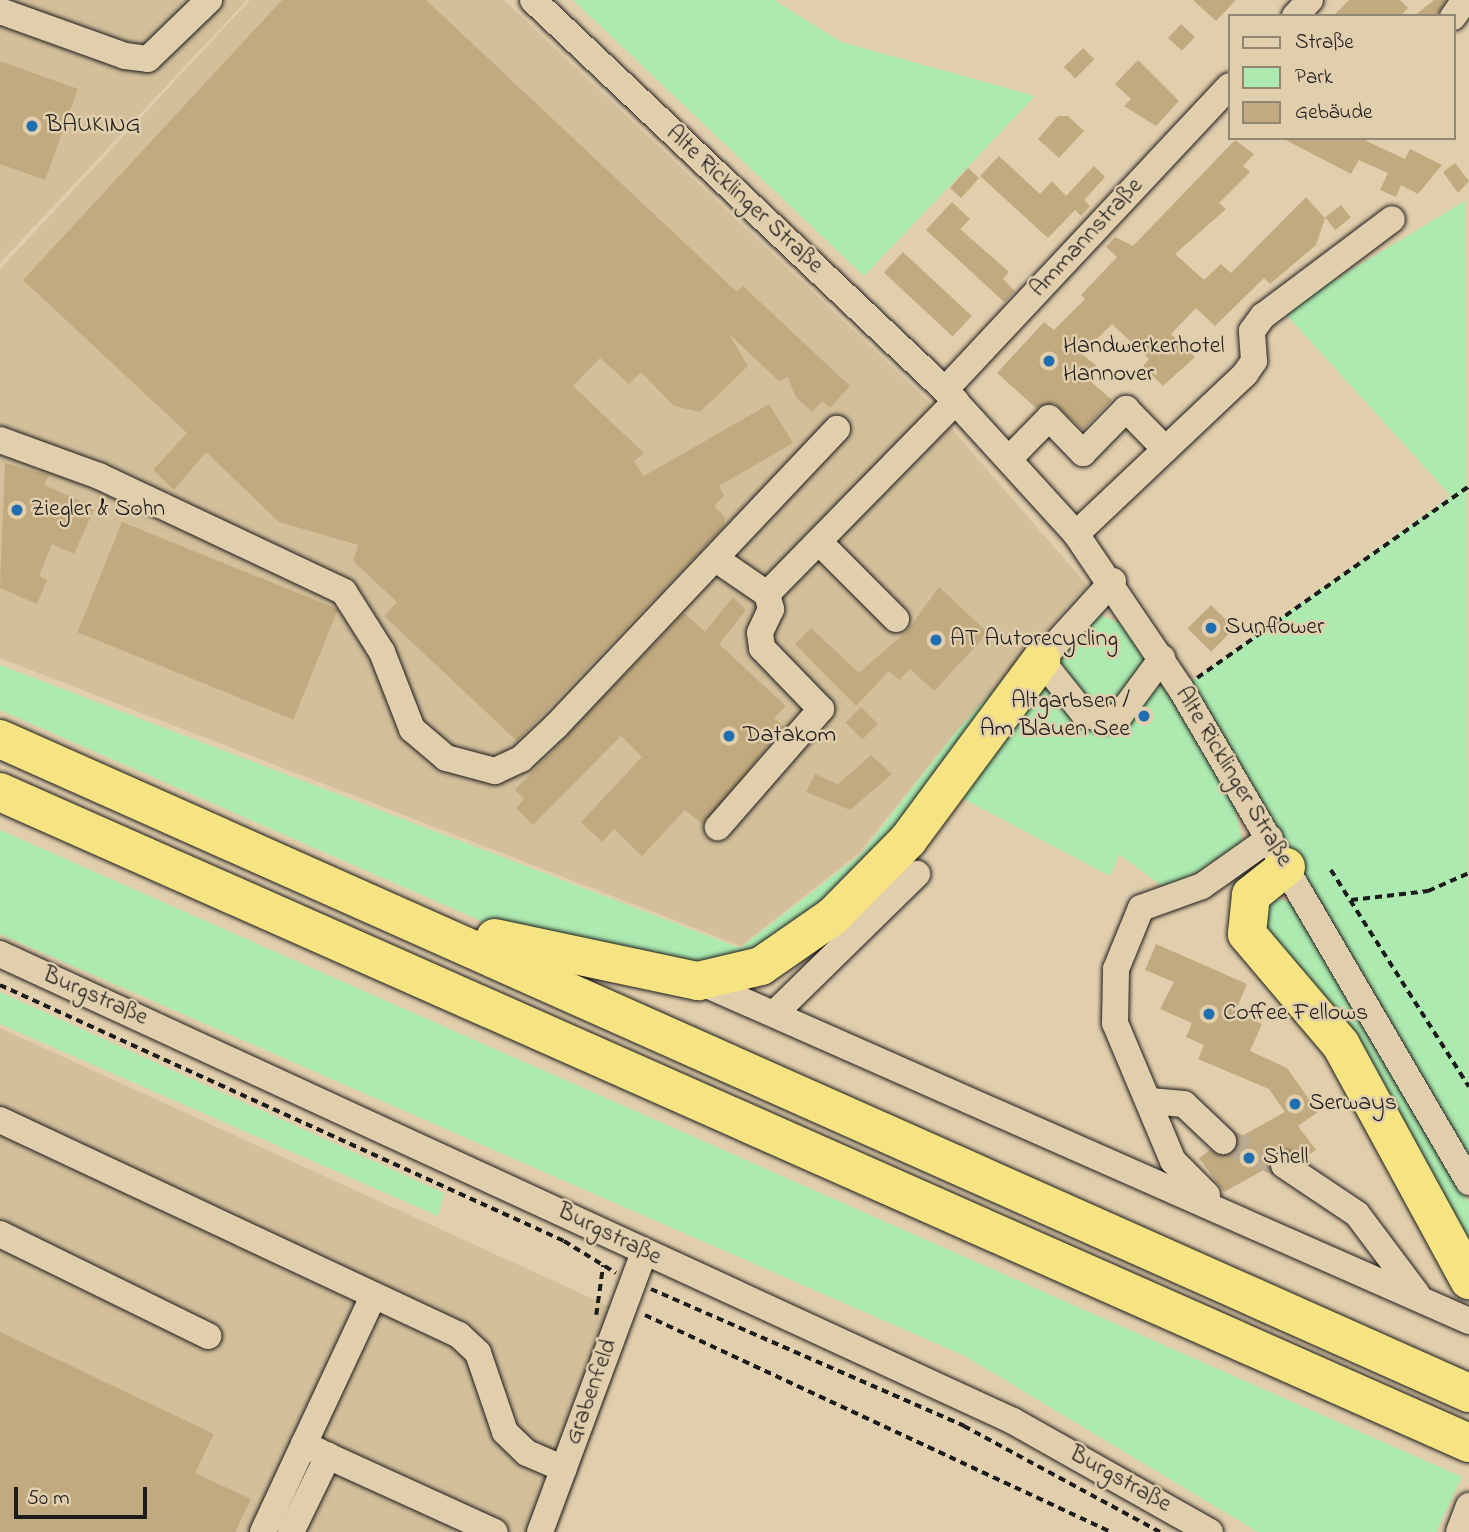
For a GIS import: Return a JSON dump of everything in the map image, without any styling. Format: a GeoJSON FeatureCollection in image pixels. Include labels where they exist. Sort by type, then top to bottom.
{"type":"FeatureCollection","features":[{"type":"Feature","properties":{"kind":"highway"},"geometry":{"type":"LineString","coordinates":[[324,880],[525,948],[698,981],[761,966],[833,916],[908,840],[1041,660]]}},
{"type":"Feature","properties":{"kind":"highway"},"geometry":{"type":"LineString","coordinates":[[0,739],[324,880],[1469,1393]]}},
{"type":"Feature","properties":{"kind":"highway"},"geometry":{"type":"LineString","coordinates":[[0,792],[1469,1443]]}},
{"type":"Feature","properties":{"kind":"highway"},"geometry":{"type":"LineString","coordinates":[[1273,862],[1246,908],[1247,934],[1341,1045],[1469,1280]]}},
{"type":"Feature","properties":{"kind":"street"},"geometry":{"type":"LineString","coordinates":[[0,11],[148,59],[209,0]]}},
{"type":"Feature","properties":{"kind":"street","name":"Alte Ricklinger Straße"},"geometry":{"type":"LineString","coordinates":[[533,0],[950,395],[1076,534],[1113,581],[1162,658],[1273,862],[1469,1182]]}},
{"type":"Feature","properties":{"kind":"street"},"geometry":{"type":"LineString","coordinates":[[1297,14],[1310,0]]}},
{"type":"Feature","properties":{"kind":"street","name":"Ammannstraße"},"geometry":{"type":"LineString","coordinates":[[950,395],[1228,87]]}},
{"type":"Feature","properties":{"kind":"street"},"geometry":{"type":"LineString","coordinates":[[1076,534],[1245,374],[1254,361],[1252,331],[1263,316],[1392,219]]}},
{"type":"Feature","properties":{"kind":"street"},"geometry":{"type":"LineString","coordinates":[[767,594],[819,542],[950,395]]}},
{"type":"Feature","properties":{"kind":"street"},"geometry":{"type":"LineString","coordinates":[[1009,458],[1049,418],[1083,453],[1126,409],[1164,448]]}},
{"type":"Feature","properties":{"kind":"street"},"geometry":{"type":"LineString","coordinates":[[0,440],[99,476],[171,514],[344,592],[382,652],[412,729],[446,758],[483,770],[521,759],[716,559],[837,429]]}},
{"type":"Feature","properties":{"kind":"street"},"geometry":{"type":"LineString","coordinates":[[819,542],[896,619]]}},
{"type":"Feature","properties":{"kind":"street"},"geometry":{"type":"LineString","coordinates":[[716,559],[767,594],[771,609],[759,641],[815,701],[819,716],[718,827]]}},
{"type":"Feature","properties":{"kind":"street"},"geometry":{"type":"LineString","coordinates":[[1113,581],[1041,660],[1084,714],[1105,720],[1120,715],[1162,658]]}},
{"type":"Feature","properties":{"kind":"street"},"geometry":{"type":"LineString","coordinates":[[1202,886],[1273,862]]}},
{"type":"Feature","properties":{"kind":"street"},"geometry":{"type":"LineString","coordinates":[[1217,1206],[1173,1161],[1115,1023],[1122,940],[1141,908],[1273,862]]}},
{"type":"Feature","properties":{"kind":"street"},"geometry":{"type":"LineString","coordinates":[[775,1013],[917,874]]}},
{"type":"Feature","properties":{"kind":"street","name":"Burgstraße"},"geometry":{"type":"LineString","coordinates":[[0,954],[1013,1421],[1210,1532]]}},
{"type":"Feature","properties":{"kind":"street"},"geometry":{"type":"LineString","coordinates":[[698,981],[1217,1206],[1469,1321]]}},
{"type":"Feature","properties":{"kind":"street"},"geometry":{"type":"LineString","coordinates":[[1150,1101],[1184,1104],[1223,1141]]}},
{"type":"Feature","properties":{"kind":"street"},"geometry":{"type":"LineString","coordinates":[[0,1120],[459,1335],[478,1353],[505,1432],[527,1453],[564,1469]]}},
{"type":"Feature","properties":{"kind":"street"},"geometry":{"type":"LineString","coordinates":[[1284,1165],[1357,1214],[1420,1298]]}},
{"type":"Feature","properties":{"kind":"street"},"geometry":{"type":"LineString","coordinates":[[0,1234],[208,1336]]}},
{"type":"Feature","properties":{"kind":"street","name":"Grabenfeld"},"geometry":{"type":"LineString","coordinates":[[540,1532],[644,1253]]}},
{"type":"Feature","properties":{"kind":"street"},"geometry":{"type":"LineString","coordinates":[[263,1532],[373,1297]]}},
{"type":"Feature","properties":{"kind":"street"},"geometry":{"type":"LineString","coordinates":[[304,1444],[495,1532]]}},
{"type":"Feature","properties":{"kind":"street"},"geometry":{"type":"LineString","coordinates":[[291,1532],[328,1456]]}},
{"type":"Feature","properties":{"kind":"street"},"geometry":{"type":"LineString","coordinates":[[1459,1532],[1469,1506]]}},
{"type":"Feature","properties":{"kind":"path"},"geometry":{"type":"LineString","coordinates":[[1192,682],[1469,486]]}},
{"type":"Feature","properties":{"kind":"path"},"geometry":{"type":"LineString","coordinates":[[1331,870],[1469,1087]]}},
{"type":"Feature","properties":{"kind":"path"},"geometry":{"type":"LineString","coordinates":[[1351,900],[1428,891],[1469,873]]}},
{"type":"Feature","properties":{"kind":"path"},"geometry":{"type":"LineString","coordinates":[[0,985],[564,1241],[628,1294],[1111,1532]]}},
{"type":"Feature","properties":{"kind":"path"},"geometry":{"type":"LineString","coordinates":[[628,1294],[964,1426],[1160,1532]]}},
{"type":"Feature","properties":{"kind":"shaded area"},"geometry":{"type":"Polygon","coordinates":[[[0,0],[247,0],[0,263],[0,0]]]}},
{"type":"Feature","properties":{"kind":"shaded area"},"geometry":{"type":"Polygon","coordinates":[[[250,0],[504,0],[926,399],[1087,585],[955,733],[859,853],[741,946],[0,658],[0,269],[250,0]]]}},
{"type":"Feature","properties":{"kind":"shaded area"},"geometry":{"type":"Polygon","coordinates":[[[0,1028],[635,1318],[557,1532],[0,1532],[0,1028]]]}},
{"type":"Feature","properties":{"kind":"green space"},"geometry":{"type":"Polygon","coordinates":[[[573,0],[774,0],[841,42],[1035,96],[864,276],[573,0]]]}},
{"type":"Feature","properties":{"kind":"green space"},"geometry":{"type":"Polygon","coordinates":[[[1465,201],[1469,1163],[1234,806],[1243,843],[1167,890],[1119,854],[1110,876],[958,796],[795,931],[716,967],[488,924],[0,710],[0,665],[740,948],[861,854],[955,733],[1036,642],[1101,615],[1127,627],[1170,697],[1451,496],[1283,311],[1465,201]]]}},
{"type":"Feature","properties":{"kind":"green space"},"geometry":{"type":"Polygon","coordinates":[[[0,830],[1462,1477],[1436,1532],[1258,1532],[965,1356],[0,934],[0,830]]]}},
{"type":"Feature","properties":{"kind":"green space"},"geometry":{"type":"Polygon","coordinates":[[[1276,898],[1292,903],[1469,1202],[1469,1258],[1268,948],[1259,913],[1276,898]]]}},
{"type":"Feature","properties":{"kind":"green space"},"geometry":{"type":"Polygon","coordinates":[[[0,992],[444,1193],[438,1216],[0,1024],[0,992]]]}},
{"type":"Feature","properties":{"kind":"building"},"geometry":{"type":"Polygon","coordinates":[[[282,0],[426,0],[737,292],[743,286],[850,386],[830,408],[822,401],[812,412],[795,396],[788,377],[779,381],[729,334],[748,366],[700,412],[674,406],[641,372],[629,384],[600,358],[573,386],[644,453],[634,461],[644,476],[769,404],[793,443],[719,486],[724,496],[714,506],[725,517],[724,526],[517,741],[384,616],[397,602],[353,561],[358,545],[279,522],[206,452],[174,490],[153,470],[187,433],[23,280],[282,0]]]}},
{"type":"Feature","properties":{"kind":"building"},"geometry":{"type":"Polygon","coordinates":[[[1193,0],[1236,0],[1216,21],[1193,0]]]}},
{"type":"Feature","properties":{"kind":"building"},"geometry":{"type":"Polygon","coordinates":[[[1349,0],[1400,0],[1408,8],[1402,14],[1335,14],[1349,0]]]}},
{"type":"Feature","properties":{"kind":"building"},"geometry":{"type":"Polygon","coordinates":[[[1434,0],[1446,0],[1438,14],[1416,14],[1434,0]]]}},
{"type":"Feature","properties":{"kind":"building"},"geometry":{"type":"Polygon","coordinates":[[[1181,24],[1195,37],[1182,51],[1168,38],[1181,24]]]}},
{"type":"Feature","properties":{"kind":"building"},"geometry":{"type":"Polygon","coordinates":[[[1083,48],[1094,59],[1075,78],[1064,67],[1083,48]]]}},
{"type":"Feature","properties":{"kind":"building"},"geometry":{"type":"Polygon","coordinates":[[[1138,60],[1179,101],[1156,126],[1124,106],[1131,99],[1115,84],[1138,60]]]}},
{"type":"Feature","properties":{"kind":"building","name":"BAUKING"},"geometry":{"type":"Polygon","coordinates":[[[0,61],[78,89],[45,180],[0,164],[0,61]]]}},
{"type":"Feature","properties":{"kind":"building"},"geometry":{"type":"Polygon","coordinates":[[[1058,116],[1068,116],[1084,131],[1059,158],[1038,139],[1058,116]]]}},
{"type":"Feature","properties":{"kind":"building"},"geometry":{"type":"Polygon","coordinates":[[[1235,140],[1254,154],[1243,166],[1250,172],[1219,203],[1226,209],[1175,254],[1204,280],[1221,264],[1231,273],[1306,197],[1325,218],[1316,245],[1270,284],[1264,278],[1215,326],[1196,308],[1171,334],[1195,357],[1163,386],[1143,366],[1149,359],[1112,324],[1082,354],[1098,367],[1088,379],[1112,400],[1083,430],[1054,403],[1036,408],[997,373],[1044,322],[1054,330],[1085,299],[1081,295],[1117,257],[1106,247],[1115,237],[1133,246],[1235,140]]]}},
{"type":"Feature","properties":{"kind":"building"},"geometry":{"type":"Polygon","coordinates":[[[1286,140],[1364,140],[1405,159],[1410,149],[1442,165],[1418,194],[1401,185],[1396,197],[1380,190],[1388,173],[1359,160],[1351,174],[1286,140]]]}},
{"type":"Feature","properties":{"kind":"building"},"geometry":{"type":"Polygon","coordinates":[[[999,156],[1040,194],[1052,181],[1066,196],[1094,166],[1105,177],[1084,200],[1090,206],[1081,216],[1075,210],[1048,238],[980,176],[999,156]]]}},
{"type":"Feature","properties":{"kind":"building"},"geometry":{"type":"Polygon","coordinates":[[[1455,163],[1469,181],[1458,193],[1443,172],[1455,163]]]}},
{"type":"Feature","properties":{"kind":"building"},"geometry":{"type":"Polygon","coordinates":[[[968,168],[979,178],[961,198],[950,188],[968,168]]]}},
{"type":"Feature","properties":{"kind":"building"},"geometry":{"type":"Polygon","coordinates":[[[952,202],[970,219],[960,229],[1009,272],[1003,279],[1015,291],[1004,302],[926,230],[952,202]]]}},
{"type":"Feature","properties":{"kind":"building"},"geometry":{"type":"Polygon","coordinates":[[[1341,205],[1351,218],[1335,230],[1325,217],[1341,205]]]}},
{"type":"Feature","properties":{"kind":"building"},"geometry":{"type":"Polygon","coordinates":[[[903,252],[972,316],[953,337],[884,272],[903,252]]]}},
{"type":"Feature","properties":{"kind":"building"},"geometry":{"type":"Polygon","coordinates":[[[5,463],[49,475],[44,485],[95,507],[74,554],[52,544],[39,576],[47,580],[37,604],[0,588],[5,463]]]}},
{"type":"Feature","properties":{"kind":"building"},"geometry":{"type":"Polygon","coordinates":[[[122,522],[338,609],[293,720],[77,632],[122,522]]]}},
{"type":"Feature","properties":{"kind":"building","name":"AT Autorecycling"},"geometry":{"type":"Polygon","coordinates":[[[939,587],[988,633],[934,691],[910,669],[899,680],[889,671],[856,706],[795,644],[811,628],[859,673],[908,630],[939,587]]]}},
{"type":"Feature","properties":{"kind":"building"},"geometry":{"type":"Polygon","coordinates":[[[733,597],[746,610],[719,644],[786,706],[774,718],[784,727],[703,825],[685,810],[642,856],[614,829],[602,842],[581,822],[642,757],[621,736],[533,825],[516,808],[524,799],[515,790],[684,613],[705,632],[733,597]]]}},
{"type":"Feature","properties":{"kind":"building","name":"Sunflower"},"geometry":{"type":"Polygon","coordinates":[[[1211,605],[1234,628],[1211,652],[1188,628],[1211,605]]]}},
{"type":"Feature","properties":{"kind":"building"},"geometry":{"type":"Polygon","coordinates":[[[861,707],[878,724],[862,740],[845,723],[861,707]]]}},
{"type":"Feature","properties":{"kind":"building"},"geometry":{"type":"Polygon","coordinates":[[[871,755],[892,774],[850,810],[806,792],[815,774],[838,784],[871,755]]]}},
{"type":"Feature","properties":{"kind":"building"},"geometry":{"type":"Polygon","coordinates":[[[1156,944],[1247,984],[1235,1012],[1262,1024],[1250,1051],[1287,1068],[1318,1112],[1298,1126],[1316,1150],[1303,1159],[1278,1151],[1269,1167],[1224,1192],[1199,1158],[1210,1150],[1228,1156],[1238,1138],[1285,1112],[1269,1089],[1198,1059],[1204,1045],[1186,1037],[1192,1023],[1160,1009],[1174,982],[1145,970],[1156,944]]]}},
{"type":"Feature","properties":{"kind":"building"},"geometry":{"type":"Polygon","coordinates":[[[0,1332],[214,1434],[195,1473],[251,1499],[235,1532],[0,1532],[0,1332]]]}},
{"type":"Feature","properties":{"kind":"tunnel"},"geometry":{"type":"LineString","coordinates":[[1223,1141],[1284,1165]]}},
{"type":"Feature","properties":{"kind":"place","name":"BAUKING"},"geometry":{"type":"Point","coordinates":[32,126]}},
{"type":"Feature","properties":{"kind":"place","name":"Handwerkerhotel Hannover"},"geometry":{"type":"Point","coordinates":[1049,361]}},
{"type":"Feature","properties":{"kind":"place","name":"Ziegler & Sohn"},"geometry":{"type":"Point","coordinates":[17,510]}},
{"type":"Feature","properties":{"kind":"place","name":"Sunflower"},"geometry":{"type":"Point","coordinates":[1211,628]}},
{"type":"Feature","properties":{"kind":"place","name":"AT Autorecycling"},"geometry":{"type":"Point","coordinates":[936,640]}},
{"type":"Feature","properties":{"kind":"place","name":"Altgarbsen / Am Blauen See"},"geometry":{"type":"Point","coordinates":[1144,716]}},
{"type":"Feature","properties":{"kind":"place","name":"Datakom"},"geometry":{"type":"Point","coordinates":[729,736]}},
{"type":"Feature","properties":{"kind":"place","name":"Coffee Fellows"},"geometry":{"type":"Point","coordinates":[1209,1014]}},
{"type":"Feature","properties":{"kind":"place","name":"Serways"},"geometry":{"type":"Point","coordinates":[1295,1104]}},
{"type":"Feature","properties":{"kind":"place","name":"Shell"},"geometry":{"type":"Point","coordinates":[1249,1158]}}]}
